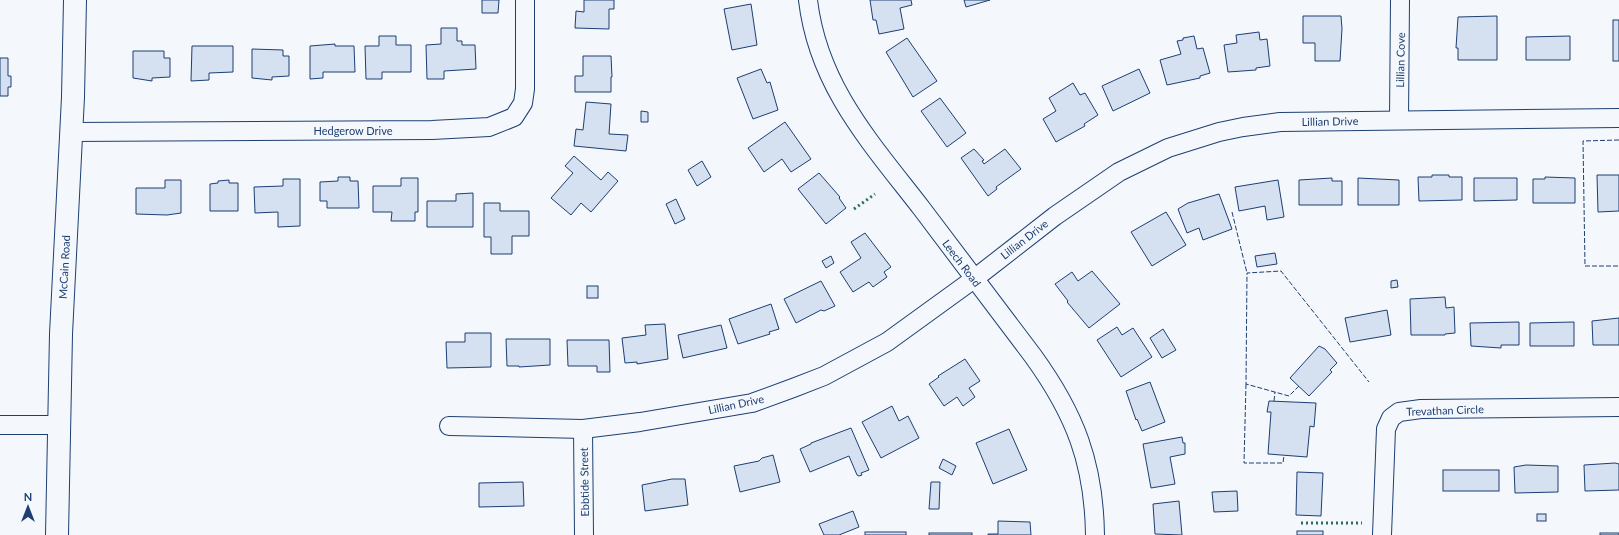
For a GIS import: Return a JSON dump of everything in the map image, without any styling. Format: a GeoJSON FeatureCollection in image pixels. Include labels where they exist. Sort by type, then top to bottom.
{"type":"FeatureCollection","features":[{"type":"Feature","properties":{"kind":"street","name":"McCain Road"},"geometry":{"type":"LineString","coordinates":[[57,535],[58,425],[73,97],[75,0]]}},
{"type":"Feature","properties":{"kind":"street","name":"Hedgerow Drive"},"geometry":{"type":"LineString","coordinates":[[71,132],[432,130],[489,127],[514,118],[523,103],[525,0]]}},
{"type":"Feature","properties":{"kind":"street","name":"Leech Road"},"geometry":{"type":"LineString","coordinates":[[808,0],[810,17],[820,54],[840,99],[869,141],[1048,378],[1069,414],[1087,462],[1092,490],[1095,535]]}},
{"type":"Feature","properties":{"kind":"street","name":"Lillian Cove"},"geometry":{"type":"LineString","coordinates":[[1399,120],[1400,0]]}},
{"type":"Feature","properties":{"kind":"street","name":"Lillian Drive"},"geometry":{"type":"LineString","coordinates":[[449,426],[583,429],[640,422],[752,403],[793,388],[824,376],[887,342],[974,279],[1054,216],[1118,172],[1168,148],[1219,132],[1264,124],[1399,120],[1619,118]]}},
{"type":"Feature","properties":{"kind":"street","name":"Trevathan Circle"},"geometry":{"type":"LineString","coordinates":[[1382,535],[1386,429],[1390,418],[1400,412],[1435,409],[1619,407]]}},
{"type":"Feature","properties":{"kind":"street"},"geometry":{"type":"LineString","coordinates":[[0,425],[58,425]]}},
{"type":"Feature","properties":{"kind":"street","name":"Ebbtide Street"},"geometry":{"type":"LineString","coordinates":[[583,429],[584,535]]}},
{"type":"Feature","properties":{"kind":"building"},"geometry":{"type":"Polygon","coordinates":[[[482,0],[499,0],[498,13],[482,13],[482,0]]]}},
{"type":"Feature","properties":{"kind":"building"},"geometry":{"type":"Polygon","coordinates":[[[584,0],[614,0],[614,9],[609,9],[609,29],[575,28],[576,11],[584,12],[584,0]]]}},
{"type":"Feature","properties":{"kind":"building"},"geometry":{"type":"Polygon","coordinates":[[[870,0],[911,0],[912,5],[900,8],[904,29],[879,34],[876,20],[873,20],[870,0]]]}},
{"type":"Feature","properties":{"kind":"building"},"geometry":{"type":"Polygon","coordinates":[[[964,0],[990,0],[966,7],[964,0]]]}},
{"type":"Feature","properties":{"kind":"building"},"geometry":{"type":"Polygon","coordinates":[[[751,4],[757,45],[732,50],[724,9],[751,4]]]}},
{"type":"Feature","properties":{"kind":"building"},"geometry":{"type":"Polygon","coordinates":[[[1303,16],[1341,16],[1342,29],[1340,61],[1315,61],[1315,43],[1303,43],[1303,16]]]}},
{"type":"Feature","properties":{"kind":"building"},"geometry":{"type":"Polygon","coordinates":[[[1497,16],[1497,60],[1458,60],[1458,48],[1456,48],[1458,17],[1497,16]]]}},
{"type":"Feature","properties":{"kind":"building"},"geometry":{"type":"Polygon","coordinates":[[[1613,20],[1619,20],[1619,61],[1613,61],[1613,20]]]}},
{"type":"Feature","properties":{"kind":"building"},"geometry":{"type":"Polygon","coordinates":[[[441,28],[457,28],[457,41],[462,41],[462,45],[475,45],[476,69],[444,71],[444,79],[427,79],[426,45],[441,44],[441,28]]]}},
{"type":"Feature","properties":{"kind":"building"},"geometry":{"type":"Polygon","coordinates":[[[1259,32],[1260,40],[1267,39],[1270,66],[1256,68],[1256,70],[1228,72],[1224,45],[1237,43],[1236,35],[1259,32]]]}},
{"type":"Feature","properties":{"kind":"building"},"geometry":{"type":"Polygon","coordinates":[[[379,36],[396,36],[396,45],[411,45],[411,72],[382,72],[382,79],[366,79],[365,46],[379,46],[379,36]]]}},
{"type":"Feature","properties":{"kind":"building"},"geometry":{"type":"Polygon","coordinates":[[[1194,36],[1197,49],[1203,48],[1210,73],[1200,76],[1200,78],[1167,85],[1160,60],[1181,54],[1177,41],[1194,36]]]}},
{"type":"Feature","properties":{"kind":"building"},"geometry":{"type":"Polygon","coordinates":[[[1570,36],[1570,60],[1526,60],[1526,37],[1570,36]]]}},
{"type":"Feature","properties":{"kind":"building"},"geometry":{"type":"Polygon","coordinates":[[[907,38],[937,81],[913,97],[886,52],[907,38]]]}},
{"type":"Feature","properties":{"kind":"building"},"geometry":{"type":"Polygon","coordinates":[[[335,44],[335,46],[354,46],[355,72],[323,72],[323,78],[310,79],[310,46],[335,44]]]}},
{"type":"Feature","properties":{"kind":"building"},"geometry":{"type":"Polygon","coordinates":[[[192,46],[233,46],[233,72],[209,73],[209,80],[191,81],[192,46]]]}},
{"type":"Feature","properties":{"kind":"building"},"geometry":{"type":"Polygon","coordinates":[[[252,49],[283,50],[283,56],[289,56],[289,76],[272,77],[272,80],[252,78],[252,49]]]}},
{"type":"Feature","properties":{"kind":"building"},"geometry":{"type":"Polygon","coordinates":[[[133,51],[164,51],[164,58],[170,58],[170,77],[152,78],[152,81],[133,78],[133,51]]]}},
{"type":"Feature","properties":{"kind":"building"},"geometry":{"type":"Polygon","coordinates":[[[583,56],[611,56],[611,92],[575,92],[575,76],[583,76],[583,56]]]}},
{"type":"Feature","properties":{"kind":"building"},"geometry":{"type":"Polygon","coordinates":[[[0,58],[8,58],[8,76],[11,76],[11,87],[8,87],[8,96],[0,96],[0,58]]]}},
{"type":"Feature","properties":{"kind":"building"},"geometry":{"type":"Polygon","coordinates":[[[761,69],[767,83],[770,82],[778,110],[753,119],[737,78],[761,69]]]}},
{"type":"Feature","properties":{"kind":"building"},"geometry":{"type":"Polygon","coordinates":[[[1139,69],[1150,93],[1113,111],[1102,86],[1139,69]]]}},
{"type":"Feature","properties":{"kind":"building"},"geometry":{"type":"Polygon","coordinates":[[[1073,83],[1080,95],[1085,93],[1098,115],[1084,124],[1085,126],[1056,142],[1043,119],[1056,111],[1049,98],[1073,83]]]}},
{"type":"Feature","properties":{"kind":"building"},"geometry":{"type":"Polygon","coordinates":[[[940,98],[966,133],[947,147],[921,111],[940,98]]]}},
{"type":"Feature","properties":{"kind":"building"},"geometry":{"type":"Polygon","coordinates":[[[586,102],[611,104],[609,134],[628,135],[626,151],[574,146],[576,129],[583,130],[586,102]]]}},
{"type":"Feature","properties":{"kind":"building"},"geometry":{"type":"Polygon","coordinates":[[[641,111],[648,112],[648,122],[641,122],[641,111]]]}},
{"type":"Feature","properties":{"kind":"building"},"geometry":{"type":"Polygon","coordinates":[[[785,122],[811,159],[791,172],[782,159],[764,172],[748,148],[785,122]]]}},
{"type":"Feature","properties":{"kind":"building"},"geometry":{"type":"Polygon","coordinates":[[[974,149],[984,160],[982,161],[984,164],[1005,149],[1021,169],[996,187],[997,189],[988,196],[961,158],[974,149]]]}},
{"type":"Feature","properties":{"kind":"building"},"geometry":{"type":"Polygon","coordinates":[[[574,156],[601,180],[608,172],[618,181],[591,212],[581,203],[571,215],[551,198],[573,173],[565,166],[574,156]]]}},
{"type":"Feature","properties":{"kind":"building"},"geometry":{"type":"Polygon","coordinates":[[[702,161],[711,177],[697,186],[688,170],[702,161]]]}},
{"type":"Feature","properties":{"kind":"building"},"geometry":{"type":"Polygon","coordinates":[[[819,173],[840,197],[839,198],[846,208],[826,224],[798,189],[819,173]]]}},
{"type":"Feature","properties":{"kind":"building"},"geometry":{"type":"Polygon","coordinates":[[[1432,175],[1462,177],[1462,200],[1419,201],[1418,177],[1432,177],[1432,175]]]}},
{"type":"Feature","properties":{"kind":"building"},"geometry":{"type":"Polygon","coordinates":[[[1597,175],[1619,175],[1619,211],[1598,212],[1597,175]]]}},
{"type":"Feature","properties":{"kind":"building"},"geometry":{"type":"Polygon","coordinates":[[[338,177],[350,177],[350,181],[358,181],[359,208],[327,208],[327,201],[320,201],[320,182],[338,181],[338,177]]]}},
{"type":"Feature","properties":{"kind":"building"},"geometry":{"type":"Polygon","coordinates":[[[1545,177],[1575,178],[1575,203],[1533,203],[1533,179],[1545,179],[1545,177]]]}},
{"type":"Feature","properties":{"kind":"building"},"geometry":{"type":"Polygon","coordinates":[[[401,178],[418,178],[418,212],[415,212],[415,221],[391,221],[392,212],[373,212],[373,186],[401,186],[401,178]]]}},
{"type":"Feature","properties":{"kind":"building"},"geometry":{"type":"Polygon","coordinates":[[[1332,178],[1332,181],[1342,181],[1342,205],[1299,205],[1299,180],[1332,178]]]}},
{"type":"Feature","properties":{"kind":"building"},"geometry":{"type":"Polygon","coordinates":[[[1358,178],[1399,180],[1399,205],[1358,205],[1358,178]]]}},
{"type":"Feature","properties":{"kind":"building"},"geometry":{"type":"Polygon","coordinates":[[[1474,178],[1517,178],[1517,200],[1474,201],[1474,178]]]}},
{"type":"Feature","properties":{"kind":"building"},"geometry":{"type":"Polygon","coordinates":[[[283,179],[300,179],[300,226],[278,227],[278,212],[255,213],[254,187],[283,186],[283,179]]]}},
{"type":"Feature","properties":{"kind":"building"},"geometry":{"type":"Polygon","coordinates":[[[165,180],[181,180],[181,213],[167,215],[136,214],[136,188],[165,188],[165,180]]]}},
{"type":"Feature","properties":{"kind":"building"},"geometry":{"type":"Polygon","coordinates":[[[229,180],[229,183],[238,183],[238,211],[210,211],[210,184],[218,183],[218,181],[229,180]]]}},
{"type":"Feature","properties":{"kind":"building"},"geometry":{"type":"Polygon","coordinates":[[[1278,180],[1284,217],[1267,220],[1265,206],[1239,211],[1235,187],[1278,180]]]}},
{"type":"Feature","properties":{"kind":"building"},"geometry":{"type":"Polygon","coordinates":[[[473,193],[473,227],[427,227],[427,201],[456,201],[456,194],[473,193]]]}},
{"type":"Feature","properties":{"kind":"building"},"geometry":{"type":"Polygon","coordinates":[[[1219,194],[1232,229],[1203,240],[1199,228],[1187,233],[1178,209],[1188,203],[1219,194]]]}},
{"type":"Feature","properties":{"kind":"building"},"geometry":{"type":"Polygon","coordinates":[[[676,199],[685,219],[675,224],[666,204],[676,199]]]}},
{"type":"Feature","properties":{"kind":"building"},"geometry":{"type":"Polygon","coordinates":[[[484,203],[500,203],[500,211],[529,211],[529,236],[512,236],[512,254],[491,254],[491,237],[484,237],[484,203]]]}},
{"type":"Feature","properties":{"kind":"building"},"geometry":{"type":"Polygon","coordinates":[[[1166,212],[1186,245],[1152,266],[1131,232],[1166,212]]]}},
{"type":"Feature","properties":{"kind":"building"},"geometry":{"type":"Polygon","coordinates":[[[865,233],[891,267],[884,272],[887,277],[873,287],[869,282],[853,292],[840,272],[861,258],[851,242],[865,233]]]}},
{"type":"Feature","properties":{"kind":"building"},"geometry":{"type":"Polygon","coordinates":[[[1275,253],[1277,264],[1257,267],[1255,256],[1275,253]]]}},
{"type":"Feature","properties":{"kind":"building"},"geometry":{"type":"Polygon","coordinates":[[[831,256],[834,263],[826,268],[822,261],[831,256]]]}},
{"type":"Feature","properties":{"kind":"building"},"geometry":{"type":"Polygon","coordinates":[[[1092,271],[1120,304],[1089,328],[1067,302],[1068,301],[1055,284],[1072,272],[1078,281],[1092,271]]]}},
{"type":"Feature","properties":{"kind":"building"},"geometry":{"type":"Polygon","coordinates":[[[1397,280],[1398,287],[1391,288],[1391,281],[1397,280]]]}},
{"type":"Feature","properties":{"kind":"building"},"geometry":{"type":"Polygon","coordinates":[[[821,281],[835,306],[824,311],[821,310],[796,323],[784,299],[821,281]]]}},
{"type":"Feature","properties":{"kind":"building"},"geometry":{"type":"Polygon","coordinates":[[[587,286],[598,286],[598,298],[587,298],[587,286]]]}},
{"type":"Feature","properties":{"kind":"building"},"geometry":{"type":"Polygon","coordinates":[[[1445,297],[1446,308],[1454,307],[1455,333],[1445,335],[1411,335],[1410,299],[1445,297]]]}},
{"type":"Feature","properties":{"kind":"building"},"geometry":{"type":"Polygon","coordinates":[[[771,304],[779,329],[769,332],[770,334],[738,344],[729,319],[771,304]]]}},
{"type":"Feature","properties":{"kind":"building"},"geometry":{"type":"Polygon","coordinates":[[[1387,310],[1391,335],[1350,342],[1345,318],[1387,310]]]}},
{"type":"Feature","properties":{"kind":"building"},"geometry":{"type":"Polygon","coordinates":[[[1619,318],[1619,345],[1593,345],[1592,321],[1619,318]]]}},
{"type":"Feature","properties":{"kind":"building"},"geometry":{"type":"Polygon","coordinates":[[[1519,322],[1519,345],[1501,345],[1501,348],[1471,346],[1470,323],[1519,322]]]}},
{"type":"Feature","properties":{"kind":"building"},"geometry":{"type":"Polygon","coordinates":[[[1574,322],[1574,346],[1530,346],[1530,323],[1574,322]]]}},
{"type":"Feature","properties":{"kind":"building"},"geometry":{"type":"Polygon","coordinates":[[[665,324],[668,359],[637,364],[637,362],[625,363],[622,338],[646,335],[645,325],[665,324]]]}},
{"type":"Feature","properties":{"kind":"building"},"geometry":{"type":"Polygon","coordinates":[[[721,325],[727,348],[683,358],[678,335],[721,325]]]}},
{"type":"Feature","properties":{"kind":"building"},"geometry":{"type":"Polygon","coordinates":[[[1117,327],[1122,335],[1133,328],[1152,357],[1121,377],[1097,340],[1117,327]]]}},
{"type":"Feature","properties":{"kind":"building"},"geometry":{"type":"Polygon","coordinates":[[[1163,329],[1176,350],[1162,358],[1150,338],[1163,329]]]}},
{"type":"Feature","properties":{"kind":"building"},"geometry":{"type":"Polygon","coordinates":[[[465,333],[491,333],[491,367],[447,368],[446,342],[465,342],[465,333]]]}},
{"type":"Feature","properties":{"kind":"building"},"geometry":{"type":"Polygon","coordinates":[[[506,339],[550,339],[550,365],[519,367],[507,366],[506,339]]]}},
{"type":"Feature","properties":{"kind":"building"},"geometry":{"type":"Polygon","coordinates":[[[567,340],[609,340],[610,372],[597,372],[597,366],[568,366],[567,340]]]}},
{"type":"Feature","properties":{"kind":"building"},"geometry":{"type":"Polygon","coordinates":[[[1319,346],[1325,349],[1337,363],[1330,370],[1332,372],[1309,396],[1290,378],[1319,346]]]}},
{"type":"Feature","properties":{"kind":"building"},"geometry":{"type":"Polygon","coordinates":[[[965,359],[980,381],[969,388],[975,397],[963,406],[957,397],[944,406],[929,384],[939,377],[938,376],[965,359]]]}},
{"type":"Feature","properties":{"kind":"building"},"geometry":{"type":"Polygon","coordinates":[[[1150,382],[1165,422],[1142,431],[1137,419],[1136,420],[1126,391],[1150,382]]]}},
{"type":"Feature","properties":{"kind":"building"},"geometry":{"type":"Polygon","coordinates":[[[1269,401],[1316,403],[1314,427],[1310,426],[1307,457],[1268,454],[1271,412],[1267,412],[1269,401]]]}},
{"type":"Feature","properties":{"kind":"building"},"geometry":{"type":"Polygon","coordinates":[[[892,406],[899,421],[908,416],[919,438],[881,458],[862,422],[892,406]]]}},
{"type":"Feature","properties":{"kind":"building"},"geometry":{"type":"Polygon","coordinates":[[[851,428],[869,470],[861,473],[862,475],[857,475],[849,456],[810,472],[800,449],[811,443],[851,428]]]}},
{"type":"Feature","properties":{"kind":"building"},"geometry":{"type":"Polygon","coordinates":[[[1009,429],[1027,470],[993,484],[976,443],[1009,429]]]}},
{"type":"Feature","properties":{"kind":"building"},"geometry":{"type":"Polygon","coordinates":[[[1182,437],[1183,443],[1185,443],[1185,454],[1170,457],[1175,484],[1151,488],[1143,444],[1182,437]]]}},
{"type":"Feature","properties":{"kind":"building"},"geometry":{"type":"Polygon","coordinates":[[[773,455],[780,482],[740,492],[734,466],[759,461],[762,458],[773,455]]]}},
{"type":"Feature","properties":{"kind":"building"},"geometry":{"type":"Polygon","coordinates":[[[943,459],[956,466],[952,475],[939,468],[943,459]]]}},
{"type":"Feature","properties":{"kind":"building"},"geometry":{"type":"Polygon","coordinates":[[[1619,464],[1619,490],[1585,491],[1584,465],[1619,464]]]}},
{"type":"Feature","properties":{"kind":"building"},"geometry":{"type":"Polygon","coordinates":[[[1526,465],[1558,466],[1558,492],[1515,493],[1514,467],[1526,465]]]}},
{"type":"Feature","properties":{"kind":"building"},"geometry":{"type":"Polygon","coordinates":[[[1443,470],[1499,470],[1499,491],[1443,491],[1443,470]]]}},
{"type":"Feature","properties":{"kind":"building"},"geometry":{"type":"Polygon","coordinates":[[[1297,472],[1323,473],[1321,516],[1296,515],[1297,472]]]}},
{"type":"Feature","properties":{"kind":"building"},"geometry":{"type":"Polygon","coordinates":[[[672,479],[685,479],[688,505],[645,511],[642,485],[672,479]]]}},
{"type":"Feature","properties":{"kind":"building"},"geometry":{"type":"Polygon","coordinates":[[[523,482],[524,506],[479,507],[479,483],[523,482]]]}},
{"type":"Feature","properties":{"kind":"building"},"geometry":{"type":"Polygon","coordinates":[[[931,482],[940,482],[939,509],[929,509],[931,482]]]}},
{"type":"Feature","properties":{"kind":"building"},"geometry":{"type":"Polygon","coordinates":[[[1237,491],[1238,511],[1214,512],[1212,492],[1237,491]]]}},
{"type":"Feature","properties":{"kind":"building"},"geometry":{"type":"Polygon","coordinates":[[[1179,501],[1182,535],[1155,534],[1153,504],[1179,501]]]}},
{"type":"Feature","properties":{"kind":"building"},"geometry":{"type":"Polygon","coordinates":[[[853,511],[859,527],[839,535],[824,535],[819,524],[853,511]]]}},
{"type":"Feature","properties":{"kind":"building"},"geometry":{"type":"Polygon","coordinates":[[[1537,514],[1546,514],[1546,521],[1537,521],[1537,514]]]}},
{"type":"Feature","properties":{"kind":"building"},"geometry":{"type":"Polygon","coordinates":[[[998,521],[1030,522],[1031,535],[988,535],[998,534],[998,521]]]}},
{"type":"Feature","properties":{"kind":"building"},"geometry":{"type":"Polygon","coordinates":[[[1297,531],[1323,531],[1323,535],[1297,535],[1297,531]]]}},
{"type":"Feature","properties":{"kind":"building"},"geometry":{"type":"Polygon","coordinates":[[[865,532],[906,532],[906,535],[865,535],[865,532]]]}},
{"type":"Feature","properties":{"kind":"building"},"geometry":{"type":"Polygon","coordinates":[[[929,533],[972,533],[972,535],[929,535],[929,533]]]}},
{"type":"Feature","properties":{"kind":"building"},"geometry":{"type":"Polygon","coordinates":[[[1600,533],[1619,533],[1619,535],[1600,535],[1600,533]]]}},
{"type":"Feature","properties":{"kind":"hedge"},"geometry":{"type":"LineString","coordinates":[[854,209],[875,194]]}},
{"type":"Feature","properties":{"kind":"hedge"},"geometry":{"type":"LineString","coordinates":[[1301,523],[1362,523]]}},
{"type":"Feature","properties":{"kind":"fence"},"geometry":{"type":"LineString","coordinates":[[1619,140],[1583,141],[1585,266],[1619,266]]}},
{"type":"Feature","properties":{"kind":"fence"},"geometry":{"type":"LineString","coordinates":[[1232,212],[1247,273]]}},
{"type":"Feature","properties":{"kind":"fence"},"geometry":{"type":"LineString","coordinates":[[1299,386],[1289,396],[1246,384],[1247,273],[1281,271],[1369,382]]}},
{"type":"Feature","properties":{"kind":"fence"},"geometry":{"type":"LineString","coordinates":[[1246,384],[1244,463],[1283,463],[1284,455]]}},
{"type":"Feature","properties":{"kind":"fence"},"geometry":{"type":"LineString","coordinates":[[1274,401],[1275,392]]}}]}
